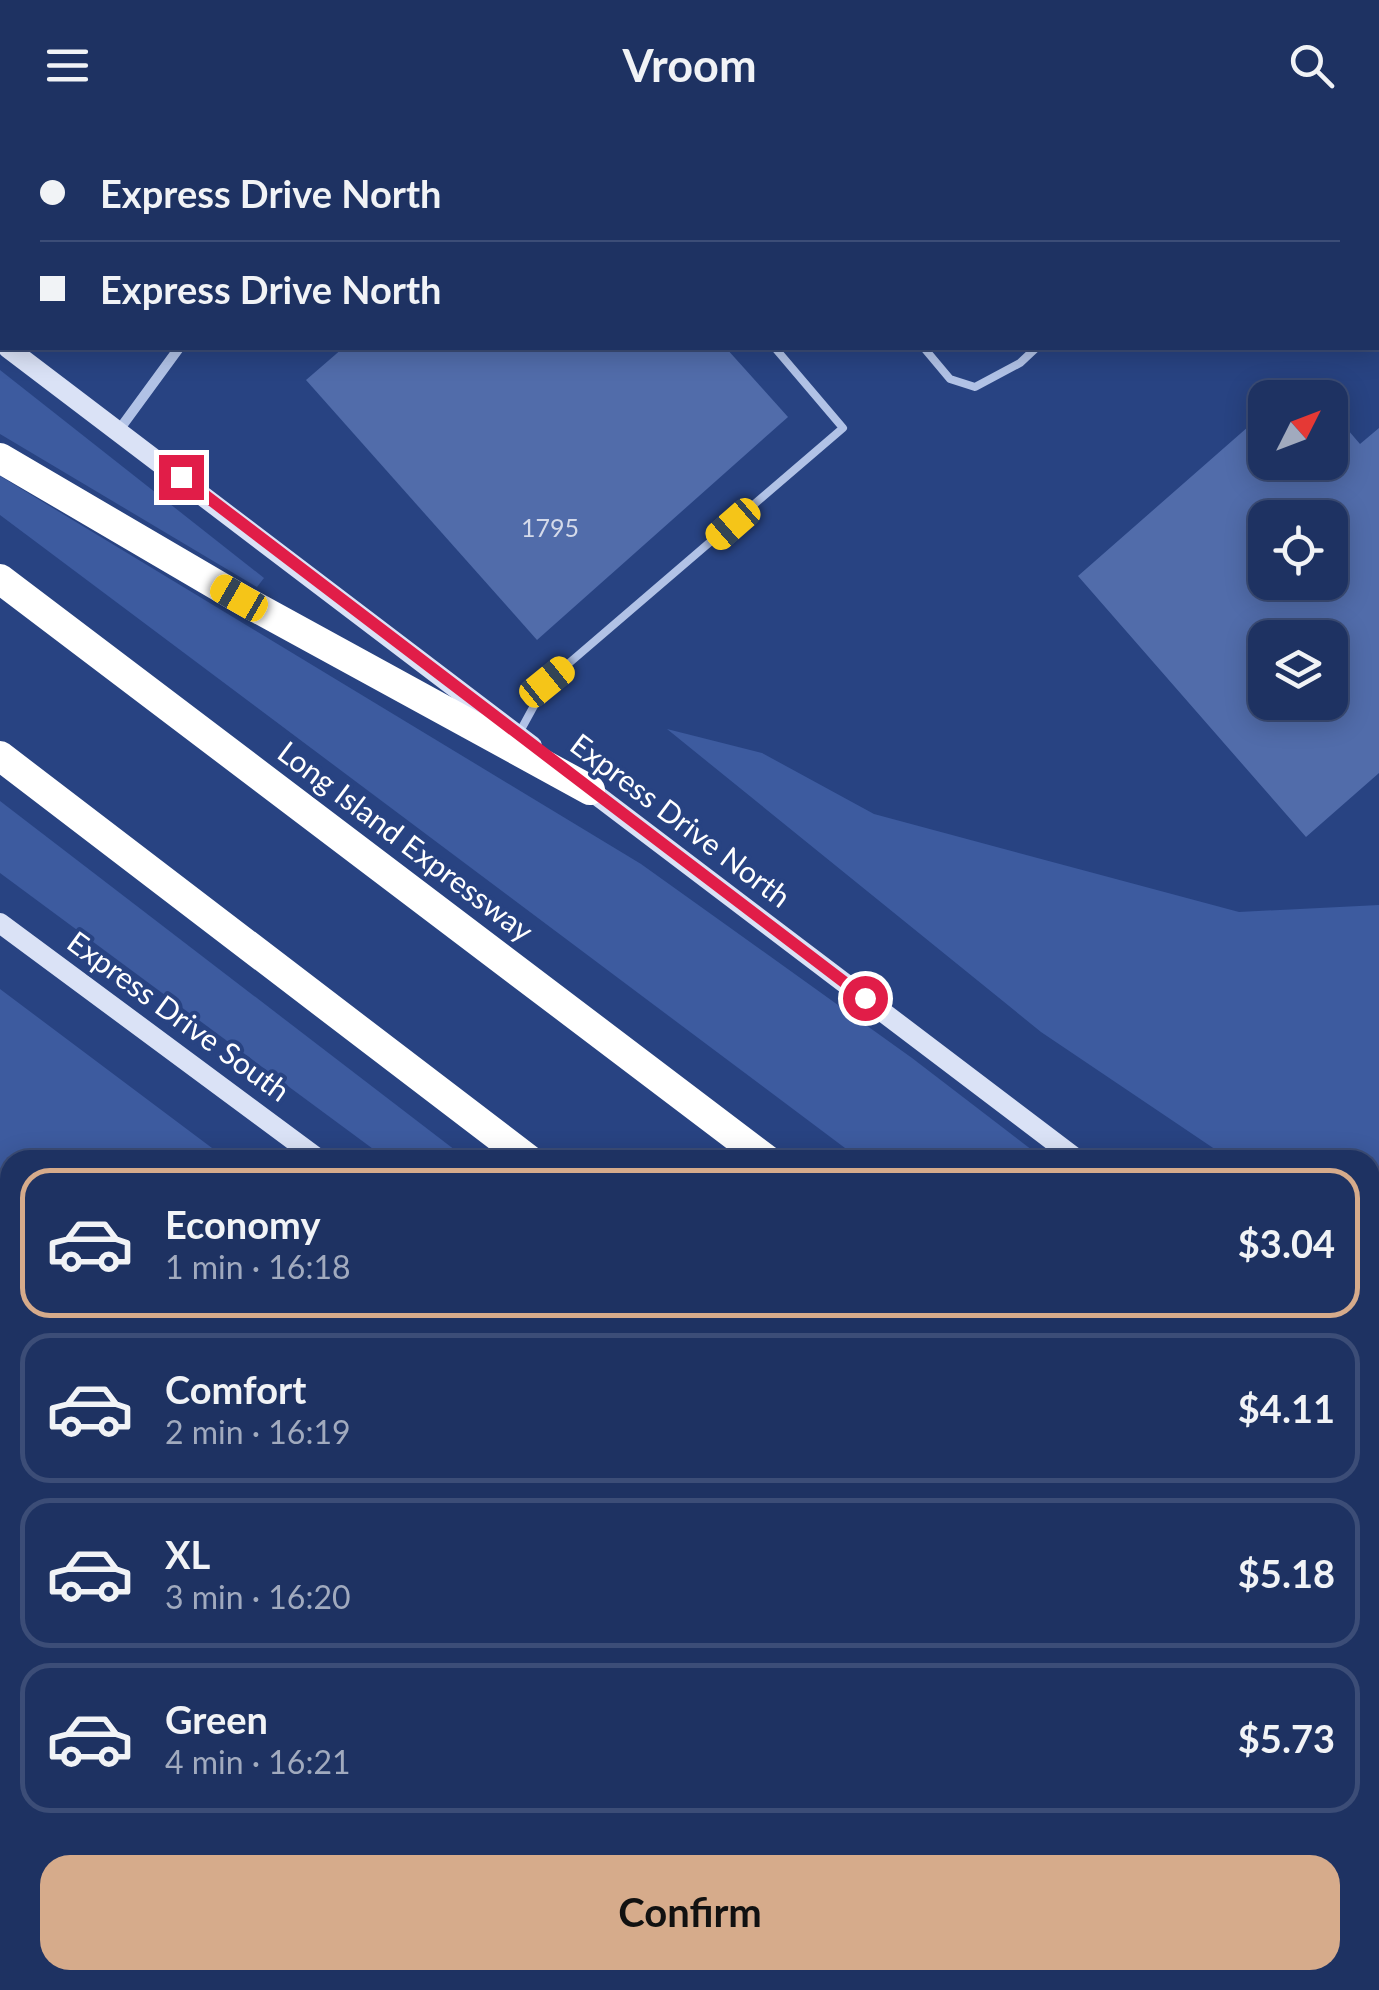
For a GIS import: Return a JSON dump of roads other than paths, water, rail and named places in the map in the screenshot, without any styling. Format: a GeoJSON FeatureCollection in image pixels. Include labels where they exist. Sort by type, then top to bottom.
{"type":"FeatureCollection","features":[{"type":"Feature","properties":{"kind":"highway"},"geometry":{"type":"LineString","coordinates":[[0,458],[239,598],[590,790]]}},
{"type":"Feature","properties":{"kind":"highway","name":"Long Island Expressway"},"geometry":{"type":"LineString","coordinates":[[0,579],[755,1150]]}},
{"type":"Feature","properties":{"kind":"highway"},"geometry":{"type":"LineString","coordinates":[[0,756],[516,1150]]}},
{"type":"Feature","properties":{"kind":"main road","name":"Express Drive North"},"geometry":{"type":"LineString","coordinates":[[11,350],[1065,1150]]}},
{"type":"Feature","properties":{"kind":"main road","name":"Express Drive South"},"geometry":{"type":"LineString","coordinates":[[0,923],[306,1150]]}},
{"type":"Feature","properties":{"kind":"street"},"geometry":{"type":"LineString","coordinates":[[119,430],[178,350]]}},
{"type":"Feature","properties":{"kind":"lane"},"geometry":{"type":"LineString","coordinates":[[518,735],[547,682],[843,428],[777,350]]}},
{"type":"Feature","properties":{"kind":"lane"},"geometry":{"type":"LineString","coordinates":[[926,350],[950,379],[975,386],[1020,362],[1034,350]]}}]}
